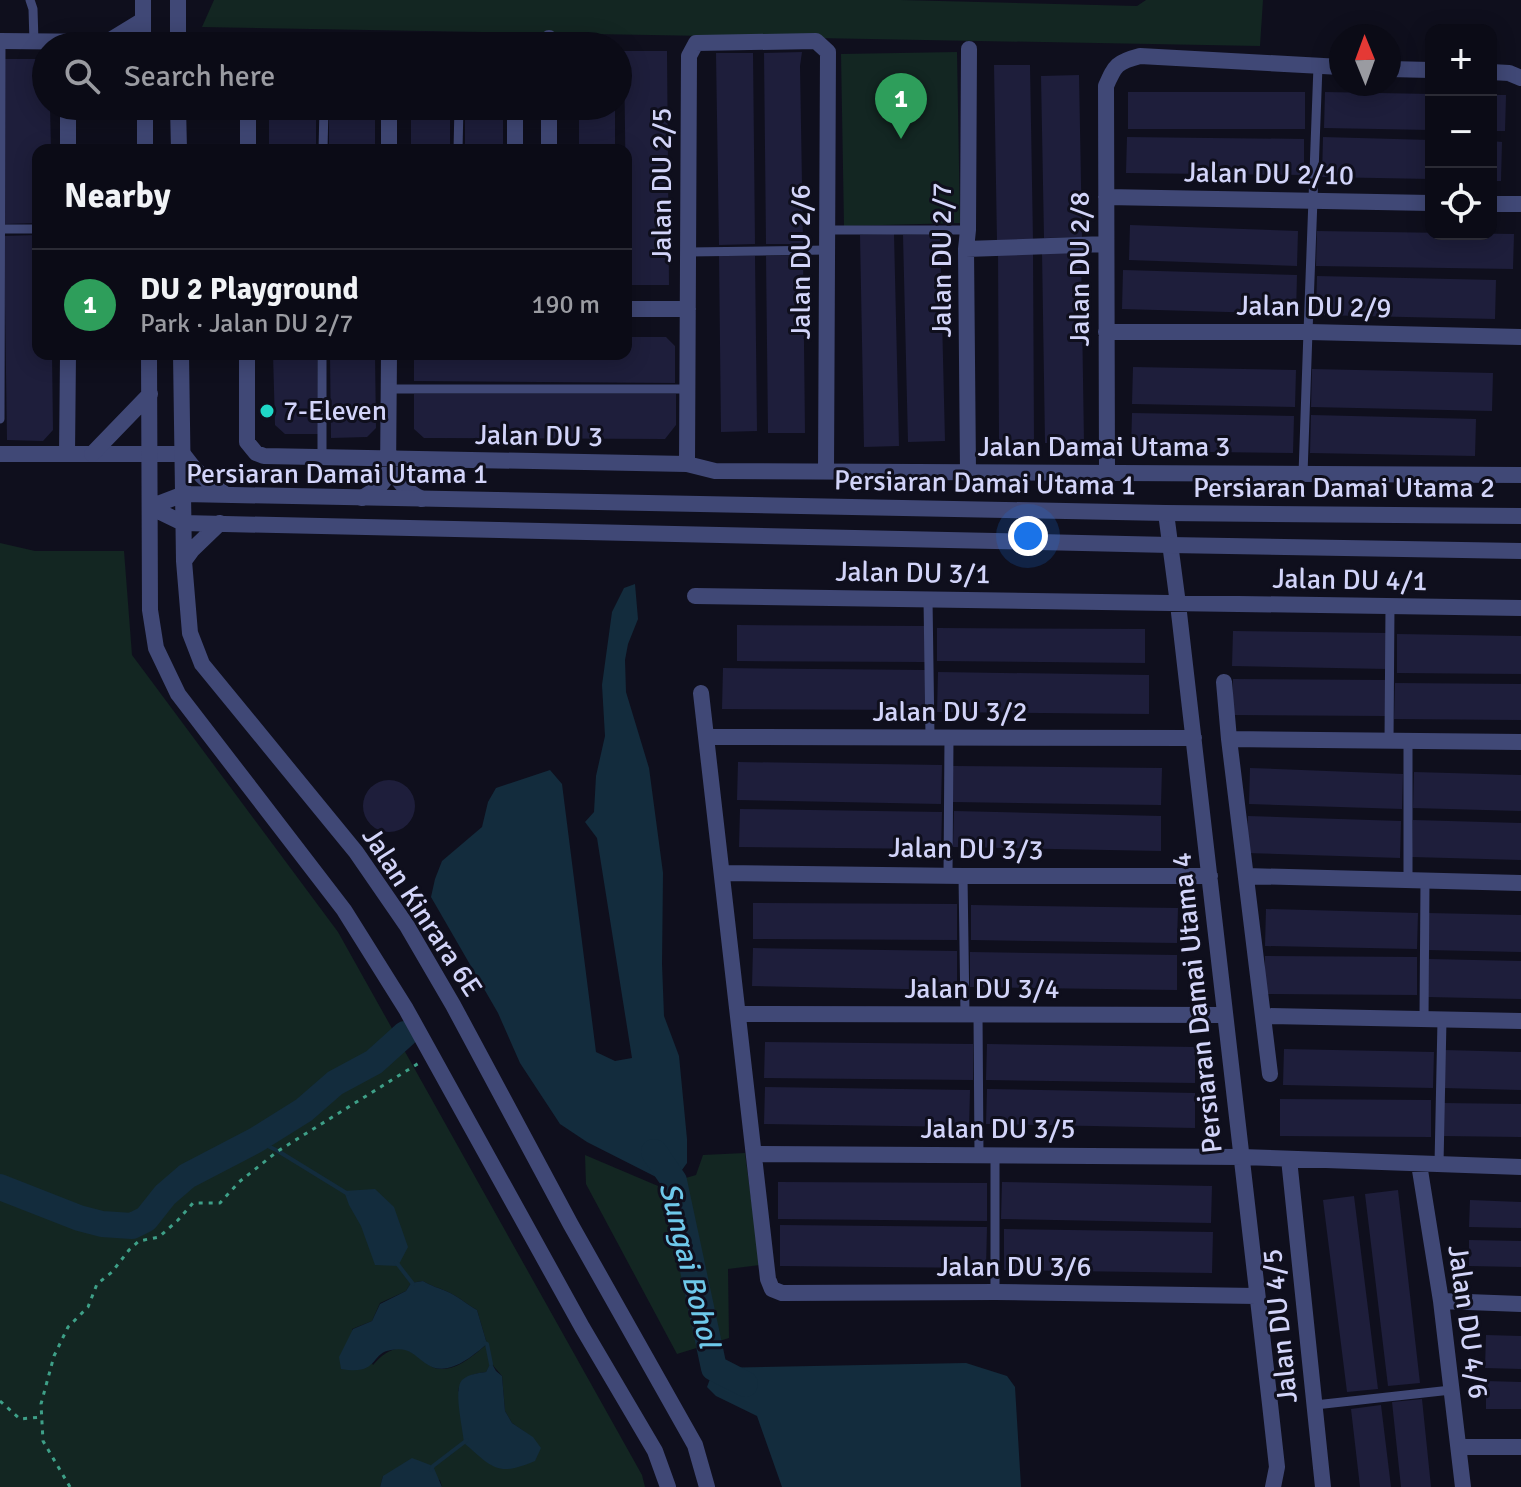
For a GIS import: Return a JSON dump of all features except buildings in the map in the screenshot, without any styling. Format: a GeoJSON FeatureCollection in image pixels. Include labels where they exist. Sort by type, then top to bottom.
{"type":"FeatureCollection","features":[{"type":"Feature","properties":{"kind":"street"},"geometry":{"type":"LineString","coordinates":[[143,0],[143,32]]}},
{"type":"Feature","properties":{"kind":"street"},"geometry":{"type":"LineString","coordinates":[[178,0],[178,32]]}},
{"type":"Feature","properties":{"kind":"street"},"geometry":{"type":"LineString","coordinates":[[127,32],[143,20]]}},
{"type":"Feature","properties":{"kind":"street"},"geometry":{"type":"LineString","coordinates":[[0,41],[32,42]]}},
{"type":"Feature","properties":{"kind":"street","name":"Jalan DU 2/5"},"geometry":{"type":"LineString","coordinates":[[687,464],[689,56],[696,43],[816,41],[828,52]]}},
{"type":"Feature","properties":{"kind":"street","name":"Jalan DU 2/7"},"geometry":{"type":"LineString","coordinates":[[968,472],[966,249],[969,49]]}},
{"type":"Feature","properties":{"kind":"street","name":"Jalan DU 2/6"},"geometry":{"type":"LineString","coordinates":[[826,472],[828,52]]}},
{"type":"Feature","properties":{"kind":"street","name":"Jalan DU 2/8"},"geometry":{"type":"LineString","coordinates":[[1107,473],[1106,86],[1114,67],[1140,56],[1318,66]]}},
{"type":"Feature","properties":{"kind":"street"},"geometry":{"type":"LineString","coordinates":[[1318,66],[1329,66]]}},
{"type":"Feature","properties":{"kind":"street"},"geometry":{"type":"LineString","coordinates":[[1401,69],[1425,70]]}},
{"type":"Feature","properties":{"kind":"street"},"geometry":{"type":"LineString","coordinates":[[1497,72],[1521,78]]}},
{"type":"Feature","properties":{"kind":"street"},"geometry":{"type":"LineString","coordinates":[[68,120],[68,144]]}},
{"type":"Feature","properties":{"kind":"street"},"geometry":{"type":"LineString","coordinates":[[145,120],[145,144]]}},
{"type":"Feature","properties":{"kind":"street"},"geometry":{"type":"LineString","coordinates":[[178,120],[179,144]]}},
{"type":"Feature","properties":{"kind":"street"},"geometry":{"type":"LineString","coordinates":[[248,120],[248,144]]}},
{"type":"Feature","properties":{"kind":"street"},"geometry":{"type":"LineString","coordinates":[[389,120],[389,144]]}},
{"type":"Feature","properties":{"kind":"street"},"geometry":{"type":"LineString","coordinates":[[515,120],[515,144]]}},
{"type":"Feature","properties":{"kind":"street"},"geometry":{"type":"LineString","coordinates":[[549,120],[549,144]]}},
{"type":"Feature","properties":{"kind":"street","name":"Jalan DU 2/10"},"geometry":{"type":"LineString","coordinates":[[1106,197],[1425,203]]}},
{"type":"Feature","properties":{"kind":"street"},"geometry":{"type":"LineString","coordinates":[[1497,204],[1521,204]]}},
{"type":"Feature","properties":{"kind":"street"},"geometry":{"type":"LineString","coordinates":[[966,249],[1106,244]]}},
{"type":"Feature","properties":{"kind":"street"},"geometry":{"type":"LineString","coordinates":[[632,309],[688,309]]}},
{"type":"Feature","properties":{"kind":"street","name":"Jalan DU 2/9"},"geometry":{"type":"LineString","coordinates":[[1106,332],[1309,332],[1521,337]]}},
{"type":"Feature","properties":{"kind":"street"},"geometry":{"type":"LineString","coordinates":[[67,454],[68,360]]}},
{"type":"Feature","properties":{"kind":"street"},"geometry":{"type":"LineString","coordinates":[[149,360],[150,610],[156,648],[178,694],[344,910],[406,1009],[582,1327],[655,1451],[668,1487]]}},
{"type":"Feature","properties":{"kind":"street","name":"Jalan Kinrara 6E"},"geometry":{"type":"LineString","coordinates":[[181,360],[184,561],[190,633],[202,664],[356,852],[407,926],[695,1445],[707,1487]]}},
{"type":"Feature","properties":{"kind":"street","name":"Jalan DU 3"},"geometry":{"type":"LineString","coordinates":[[247,360],[247,442],[256,453],[264,456],[687,464]]}},
{"type":"Feature","properties":{"kind":"street"},"geometry":{"type":"LineString","coordinates":[[362,498],[378,488],[388,476],[389,360]]}},
{"type":"Feature","properties":{"kind":"street"},"geometry":{"type":"LineString","coordinates":[[92,454],[150,394]]}},
{"type":"Feature","properties":{"kind":"street"},"geometry":{"type":"LineString","coordinates":[[0,454],[183,454],[210,485],[227,495]]}},
{"type":"Feature","properties":{"kind":"street"},"geometry":{"type":"LineString","coordinates":[[389,459],[400,484],[422,499]]}},
{"type":"Feature","properties":{"kind":"street","name":"Jalan Damai Utama 3"},"geometry":{"type":"LineString","coordinates":[[687,464],[715,471],[1521,475]]}},
{"type":"Feature","properties":{"kind":"street","name":"Persiaran Damai Utama 1"},"geometry":{"type":"LineString","coordinates":[[150,507],[184,494],[1166,513]]}},
{"type":"Feature","properties":{"kind":"street","name":"Persiaran Damai Utama 1"},"geometry":{"type":"LineString","coordinates":[[150,507],[183,523],[1170,545]]}},
{"type":"Feature","properties":{"kind":"street","name":"Persiaran Damai Utama 2"},"geometry":{"type":"LineString","coordinates":[[1166,513],[1521,516]]}},
{"type":"Feature","properties":{"kind":"street","name":"Persiaran Damai Utama 4"},"geometry":{"type":"LineString","coordinates":[[1166,513],[1277,1467],[1273,1487]]}},
{"type":"Feature","properties":{"kind":"street"},"geometry":{"type":"LineString","coordinates":[[184,561],[220,523]]}},
{"type":"Feature","properties":{"kind":"street","name":"Persiaran Damai Utama 2"},"geometry":{"type":"LineString","coordinates":[[1170,545],[1521,551]]}},
{"type":"Feature","properties":{"kind":"street","name":"Jalan DU 3/1"},"geometry":{"type":"LineString","coordinates":[[695,596],[1178,604]]}},
{"type":"Feature","properties":{"kind":"street","name":"Jalan DU 4/1"},"geometry":{"type":"LineString","coordinates":[[1178,604],[1521,608]]}},
{"type":"Feature","properties":{"kind":"street"},"geometry":{"type":"LineString","coordinates":[[1224,682],[1270,1074]]}},
{"type":"Feature","properties":{"kind":"street"},"geometry":{"type":"LineString","coordinates":[[701,693],[755,1154]]}},
{"type":"Feature","properties":{"kind":"street","name":"Jalan DU 3/2"},"geometry":{"type":"LineString","coordinates":[[706,737],[1194,738]]}},
{"type":"Feature","properties":{"kind":"street"},"geometry":{"type":"LineString","coordinates":[[1229,739],[1521,742]]}},
{"type":"Feature","properties":{"kind":"street","name":"Jalan DU 3/3"},"geometry":{"type":"LineString","coordinates":[[723,873],[1210,876]]}},
{"type":"Feature","properties":{"kind":"street"},"geometry":{"type":"LineString","coordinates":[[1246,876],[1521,883]]}},
{"type":"Feature","properties":{"kind":"street","name":"Jalan DU 3/4"},"geometry":{"type":"LineString","coordinates":[[739,1014],[1225,1015]]}},
{"type":"Feature","properties":{"kind":"street"},"geometry":{"type":"LineString","coordinates":[[1264,1016],[1521,1021]]}},
{"type":"Feature","properties":{"kind":"street","name":"Jalan DU 3/5"},"geometry":{"type":"LineString","coordinates":[[755,1154],[1241,1157],[1521,1167]]}},
{"type":"Feature","properties":{"kind":"street","name":"Jalan DU 3/6"},"geometry":{"type":"LineString","coordinates":[[755,1154],[768,1279],[772,1289],[782,1293],[1256,1296]]}},
{"type":"Feature","properties":{"kind":"street","name":"Jalan DU 4/5"},"geometry":{"type":"LineString","coordinates":[[1289,1159],[1323,1487]]}},
{"type":"Feature","properties":{"kind":"street","name":"Jalan DU 4/6"},"geometry":{"type":"LineString","coordinates":[[1419,1164],[1441,1301],[1463,1487]]}},
{"type":"Feature","properties":{"kind":"street"},"geometry":{"type":"LineString","coordinates":[[1441,1301],[1521,1304]]}},
{"type":"Feature","properties":{"kind":"street"},"geometry":{"type":"LineString","coordinates":[[1459,1447],[1521,1447]]}},
{"type":"Feature","properties":{"kind":"lane"},"geometry":{"type":"LineString","coordinates":[[30,0],[34,32]]}},
{"type":"Feature","properties":{"kind":"lane"},"geometry":{"type":"LineString","coordinates":[[0,41],[0,419]]}},
{"type":"Feature","properties":{"kind":"lane"},"geometry":{"type":"LineString","coordinates":[[1303,474],[1318,66]]}},
{"type":"Feature","properties":{"kind":"lane"},"geometry":{"type":"LineString","coordinates":[[323,144],[324,120]]}},
{"type":"Feature","properties":{"kind":"lane"},"geometry":{"type":"LineString","coordinates":[[458,144],[459,120]]}},
{"type":"Feature","properties":{"kind":"lane"},"geometry":{"type":"LineString","coordinates":[[0,229],[32,229]]}},
{"type":"Feature","properties":{"kind":"lane"},"geometry":{"type":"LineString","coordinates":[[828,230],[968,230]]}},
{"type":"Feature","properties":{"kind":"lane"},"geometry":{"type":"LineString","coordinates":[[688,252],[827,250]]}},
{"type":"Feature","properties":{"kind":"lane"},"geometry":{"type":"LineString","coordinates":[[322,360],[322,457]]}},
{"type":"Feature","properties":{"kind":"lane"},"geometry":{"type":"LineString","coordinates":[[389,389],[687,389]]}},
{"type":"Feature","properties":{"kind":"lane"},"geometry":{"type":"LineString","coordinates":[[928,599],[930,737]]}},
{"type":"Feature","properties":{"kind":"lane"},"geometry":{"type":"LineString","coordinates":[[1389,741],[1390,606]]}},
{"type":"Feature","properties":{"kind":"lane"},"geometry":{"type":"LineString","coordinates":[[949,738],[956,876],[987,1154],[995,1292]]}},
{"type":"Feature","properties":{"kind":"lane"},"geometry":{"type":"LineString","coordinates":[[1408,742],[1424,1020]]}},
{"type":"Feature","properties":{"kind":"lane"},"geometry":{"type":"LineString","coordinates":[[1439,1164],[1442,1020]]}},
{"type":"Feature","properties":{"kind":"lane"},"geometry":{"type":"LineString","coordinates":[[1315,1405],[1451,1390]]}},
{"type":"Feature","properties":{"kind":"path"},"geometry":{"type":"LineString","coordinates":[[70,1487],[43,1441],[41,1404],[54,1356],[68,1327],[88,1307],[97,1284],[139,1241],[159,1237],[193,1203],[220,1203],[239,1182],[278,1151],[408,1071],[431,1053]]}},
{"type":"Feature","properties":{"kind":"path"},"geometry":{"type":"LineString","coordinates":[[0,1401],[20,1419],[42,1417]]}},
{"type":"Feature","properties":{"kind":"green space"},"geometry":{"type":"Polygon","coordinates":[[[214,0],[901,0],[1137,6],[1146,0],[1263,0],[1260,46],[632,35],[632,32],[202,27],[214,0]]]}},
{"type":"Feature","properties":{"kind":"green space"},"geometry":{"type":"Polygon","coordinates":[[[957,52],[960,223],[844,226],[841,54],[957,52]]]}},
{"type":"Feature","properties":{"kind":"green space"},"geometry":{"type":"Polygon","coordinates":[[[0,543],[35,551],[124,551],[132,655],[338,932],[642,1475],[645,1487],[442,1487],[440,1480],[383,1476],[380,1487],[0,1487],[0,543]],[[423,1281],[411,1283],[406,1291],[380,1303],[372,1321],[352,1329],[373,1365],[387,1352],[404,1349],[435,1368],[449,1368],[487,1344],[477,1310],[451,1293],[423,1281]],[[491,1363],[486,1372],[465,1379],[458,1391],[532,1437],[512,1423],[505,1411],[502,1376],[491,1363]]]}},
{"type":"Feature","properties":{"kind":"green space"},"geometry":{"type":"Polygon","coordinates":[[[745,1153],[760,1265],[728,1269],[729,1338],[677,1354],[586,1184],[585,1155],[658,1186],[696,1175],[703,1155],[745,1153]]]}},
{"type":"Feature","properties":{"kind":"water"},"geometry":{"type":"Polygon","coordinates":[[[635,584],[638,619],[625,660],[626,692],[649,768],[663,873],[664,1016],[679,1056],[687,1139],[687,1163],[674,1181],[660,1179],[587,1142],[560,1124],[520,1063],[498,1013],[431,897],[442,861],[482,827],[488,802],[496,788],[550,770],[562,784],[596,1052],[615,1061],[632,1058],[597,838],[585,822],[594,812],[596,776],[605,736],[602,685],[612,612],[624,588],[635,584]]]}},
{"type":"Feature","properties":{"kind":"water"},"geometry":{"type":"Polygon","coordinates":[[[375,1189],[394,1207],[408,1247],[398,1266],[375,1265],[344,1191],[375,1189]]]}},
{"type":"Feature","properties":{"kind":"water"},"geometry":{"type":"Polygon","coordinates":[[[423,1281],[451,1293],[477,1310],[487,1344],[449,1368],[433,1367],[410,1352],[397,1349],[384,1352],[368,1367],[341,1369],[339,1357],[353,1329],[372,1321],[380,1304],[406,1291],[411,1283],[423,1281]]]}},
{"type":"Feature","properties":{"kind":"water"},"geometry":{"type":"Polygon","coordinates":[[[491,1362],[502,1376],[505,1411],[512,1423],[533,1437],[541,1448],[535,1461],[522,1466],[496,1467],[464,1443],[459,1385],[468,1376],[486,1372],[491,1362]]]}},
{"type":"Feature","properties":{"kind":"water"},"geometry":{"type":"Polygon","coordinates":[[[966,1363],[1007,1376],[1015,1387],[1021,1487],[782,1487],[757,1416],[716,1396],[707,1387],[714,1368],[966,1363]]]}},
{"type":"Feature","properties":{"kind":"water"},"geometry":{"type":"Polygon","coordinates":[[[412,1458],[433,1466],[442,1487],[380,1487],[383,1476],[412,1458]]]}},
{"type":"Feature","properties":{"kind":"waterway","name":"Sungai Bohol"},"geometry":{"type":"LineString","coordinates":[[0,1187],[79,1218],[102,1224],[132,1226],[146,1219],[165,1195],[187,1176],[256,1140],[304,1110],[335,1083],[374,1062],[405,1034]]}},
{"type":"Feature","properties":{"kind":"waterway"},"geometry":{"type":"LineString","coordinates":[[256,1140],[348,1194]]}},
{"type":"Feature","properties":{"kind":"waterway","name":"Sungai Bohol"},"geometry":{"type":"LineString","coordinates":[[654,1152],[674,1181],[714,1368],[745,1384]]}},
{"type":"Feature","properties":{"kind":"waterway"},"geometry":{"type":"LineString","coordinates":[[396,1262],[413,1284]]}},
{"type":"Feature","properties":{"kind":"waterway"},"geometry":{"type":"LineString","coordinates":[[485,1343],[491,1364]]}},
{"type":"Feature","properties":{"kind":"waterway"},"geometry":{"type":"LineString","coordinates":[[431,1470],[467,1440]]}},
{"type":"Feature","properties":{"kind":"place","name":"DU 2 Playground"},"geometry":{"type":"Point","coordinates":[901,139]}},
{"type":"Feature","properties":{"kind":"place","name":"7-Eleven"},"geometry":{"type":"Point","coordinates":[267,411]}}]}
